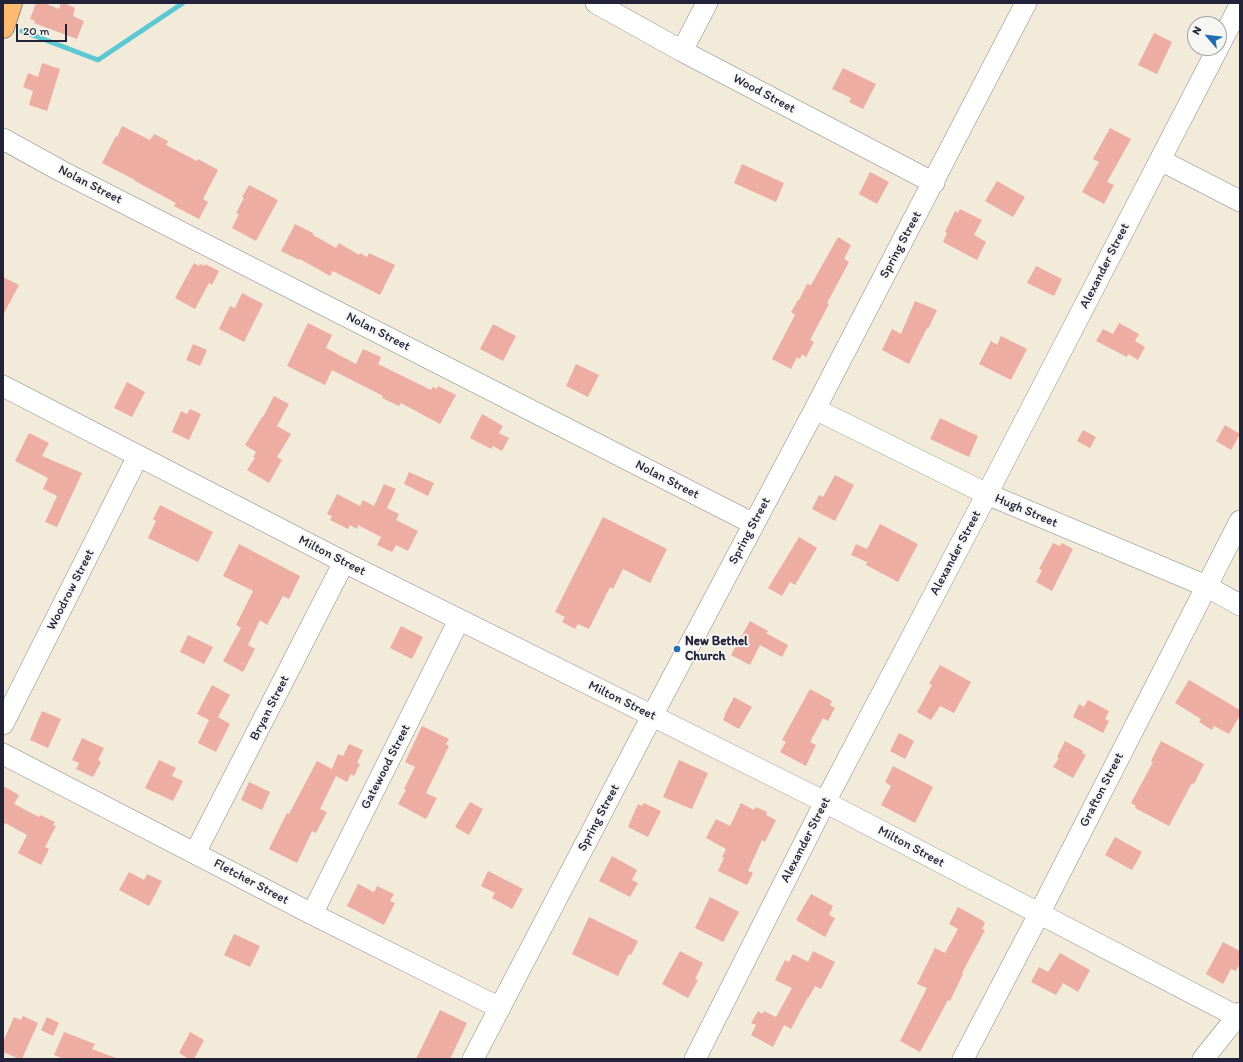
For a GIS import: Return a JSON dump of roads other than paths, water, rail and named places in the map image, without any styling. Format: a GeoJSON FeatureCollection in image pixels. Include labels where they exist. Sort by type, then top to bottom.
{"type":"FeatureCollection","features":[{"type":"Feature","properties":{"kind":"main road"},"geometry":{"type":"LineString","coordinates":[[3,27],[11,3]]}},
{"type":"Feature","properties":{"kind":"street","name":"Wood Street"},"geometry":{"type":"LineString","coordinates":[[596,3],[682,51],[934,183]]}},
{"type":"Feature","properties":{"kind":"street"},"geometry":{"type":"LineString","coordinates":[[682,51],[707,3]]}},
{"type":"Feature","properties":{"kind":"street","name":"Spring Street"},"geometry":{"type":"LineString","coordinates":[[473,1059],[652,716],[934,183],[1026,3]]}},
{"type":"Feature","properties":{"kind":"street","name":"Alexander Street"},"geometry":{"type":"LineString","coordinates":[[1227,30],[1240,5]]}},
{"type":"Feature","properties":{"kind":"street","name":"Alexander Street"},"geometry":{"type":"LineString","coordinates":[[695,1059],[825,802],[987,494],[1213,56]]}},
{"type":"Feature","properties":{"kind":"street","name":"Nolan Street"},"geometry":{"type":"LineString","coordinates":[[3,139],[97,189],[754,524]]}},
{"type":"Feature","properties":{"kind":"street"},"geometry":{"type":"LineString","coordinates":[[1160,160],[1240,201]]}},
{"type":"Feature","properties":{"kind":"street","name":"Milton Street"},"geometry":{"type":"LineString","coordinates":[[3,386],[344,562],[825,802],[1039,914],[1239,1016]]}},
{"type":"Feature","properties":{"kind":"street","name":"Hugh Street"},"geometry":{"type":"LineString","coordinates":[[815,409],[987,494],[1206,586],[1240,605]]}},
{"type":"Feature","properties":{"kind":"street","name":"Woodrow Street"},"geometry":{"type":"LineString","coordinates":[[3,724],[138,456]]}},
{"type":"Feature","properties":{"kind":"street","name":"Grafton Street"},"geometry":{"type":"LineString","coordinates":[[963,1059],[1240,521]]}},
{"type":"Feature","properties":{"kind":"street","name":"Bryan Street"},"geometry":{"type":"LineString","coordinates":[[195,853],[344,562]]}},
{"type":"Feature","properties":{"kind":"street","name":"Gatewood Street"},"geometry":{"type":"LineString","coordinates":[[312,914],[459,620]]}},
{"type":"Feature","properties":{"kind":"street","name":"Fletcher Street"},"geometry":{"type":"LineString","coordinates":[[3,754],[312,914],[500,1008]]}},
{"type":"Feature","properties":{"kind":"street"},"geometry":{"type":"LineString","coordinates":[[1203,1059],[1239,1016]]}},
{"type":"Feature","properties":{"kind":"waterway"},"geometry":{"type":"LineString","coordinates":[[22,31],[98,60],[183,3]]}},
{"type":"Feature","properties":{"kind":"place","name":"New Bethel Church"},"geometry":{"type":"Point","coordinates":[677,649]}}]}
